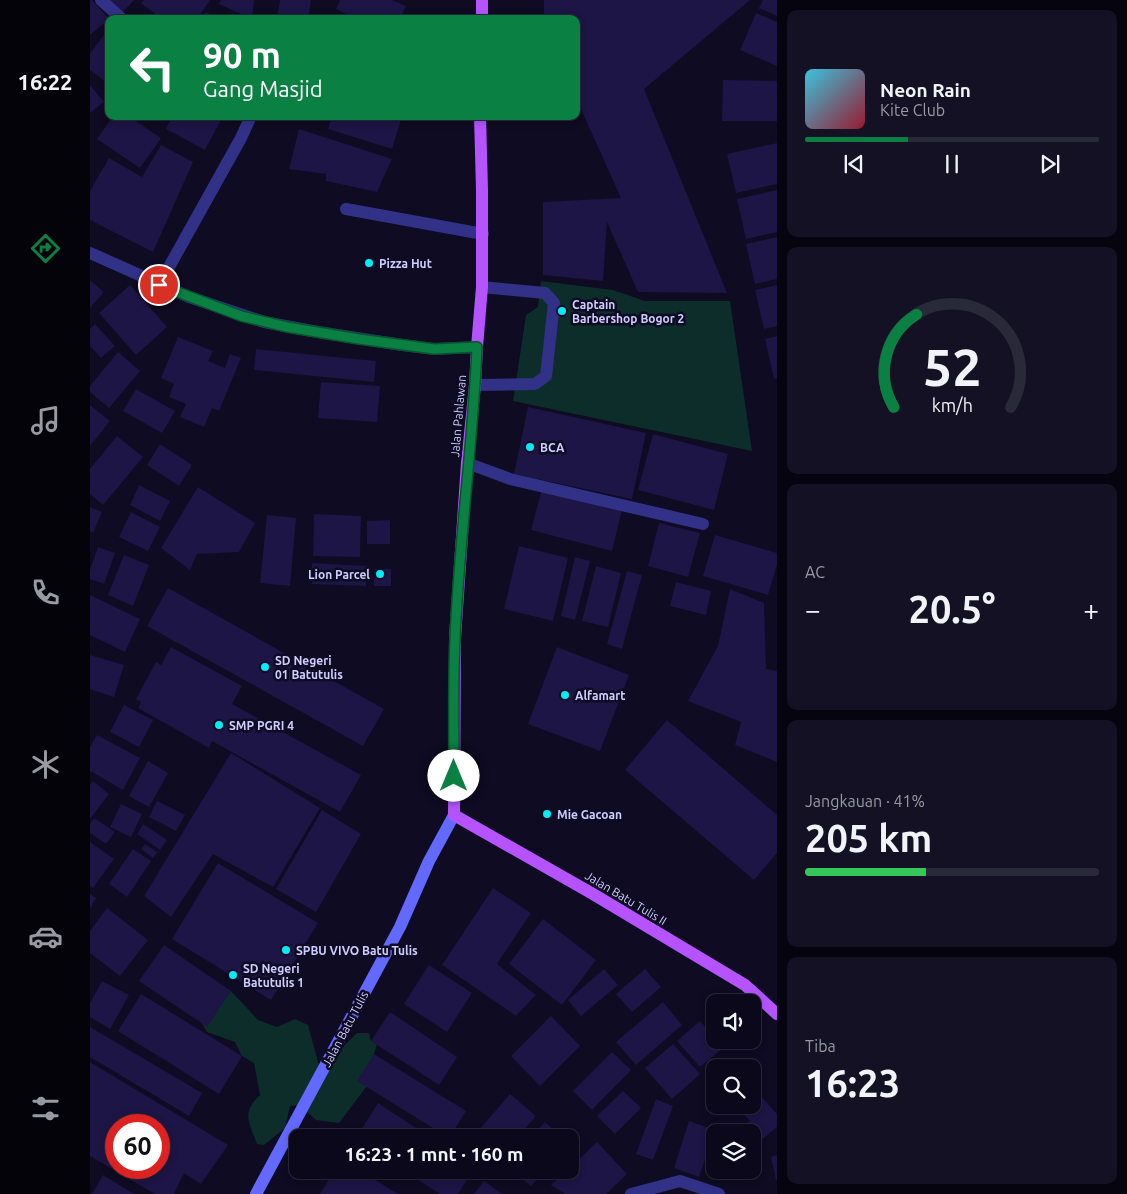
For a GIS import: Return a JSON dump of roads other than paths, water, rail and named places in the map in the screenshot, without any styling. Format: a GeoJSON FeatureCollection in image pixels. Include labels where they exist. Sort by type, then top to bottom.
{"type":"FeatureCollection","features":[{"type":"Feature","properties":{"kind":"main road"},"geometry":{"type":"LineString","coordinates":[[482,0],[482,15]]}},
{"type":"Feature","properties":{"kind":"main road","name":"Jalan Pahlawan"},"geometry":{"type":"LineString","coordinates":[[429,861],[454,815],[455,638],[482,287],[483,234],[480,120]]}},
{"type":"Feature","properties":{"kind":"main road","name":"Jalan Batu Tulis II"},"geometry":{"type":"LineString","coordinates":[[454,815],[593,894],[745,985],[777,1014]]}},
{"type":"Feature","properties":{"kind":"main road","name":"Jalan Batu Tulis"},"geometry":{"type":"LineString","coordinates":[[256,1194],[400,927],[429,861]]}},
{"type":"Feature","properties":{"kind":"street"},"geometry":{"type":"LineString","coordinates":[[101,0],[118,15]]}},
{"type":"Feature","properties":{"kind":"street"},"geometry":{"type":"LineString","coordinates":[[159,285],[249,120]]}},
{"type":"Feature","properties":{"kind":"street"},"geometry":{"type":"LineString","coordinates":[[346,209],[483,234]]}},
{"type":"Feature","properties":{"kind":"street"},"geometry":{"type":"LineString","coordinates":[[90,253],[159,285],[241,316],[287,327],[410,346],[434,349],[477,347]]}},
{"type":"Feature","properties":{"kind":"street"},"geometry":{"type":"LineString","coordinates":[[475,384],[535,384],[546,376],[554,303],[544,293],[482,287]]}},
{"type":"Feature","properties":{"kind":"street"},"geometry":{"type":"LineString","coordinates":[[467,463],[510,479],[703,524]]}},
{"type":"Feature","properties":{"kind":"street"},"geometry":{"type":"LineString","coordinates":[[631,1194],[680,1181],[718,1194]]}},
{"type":"Feature","properties":{"kind":"place","name":"Pizza Hut"},"geometry":{"type":"Point","coordinates":[369,263]}},
{"type":"Feature","properties":{"kind":"place","name":"Captain Barbershop Bogor 2"},"geometry":{"type":"Point","coordinates":[562,311]}},
{"type":"Feature","properties":{"kind":"place","name":"BCA"},"geometry":{"type":"Point","coordinates":[530,447]}},
{"type":"Feature","properties":{"kind":"place","name":"Lion Parcel"},"geometry":{"type":"Point","coordinates":[380,574]}},
{"type":"Feature","properties":{"kind":"place","name":"SD Negeri 01 Batutulis"},"geometry":{"type":"Point","coordinates":[265,667]}},
{"type":"Feature","properties":{"kind":"place","name":"Alfamart"},"geometry":{"type":"Point","coordinates":[565,695]}},
{"type":"Feature","properties":{"kind":"place","name":"SMP PGRI 4"},"geometry":{"type":"Point","coordinates":[219,725]}},
{"type":"Feature","properties":{"kind":"place","name":"Mie Gacoan"},"geometry":{"type":"Point","coordinates":[547,814]}},
{"type":"Feature","properties":{"kind":"place","name":"SPBU VIVO Batu Tulis"},"geometry":{"type":"Point","coordinates":[286,950]}},
{"type":"Feature","properties":{"kind":"place","name":"SD Negeri Batutulis 1"},"geometry":{"type":"Point","coordinates":[233,975]}}]}
